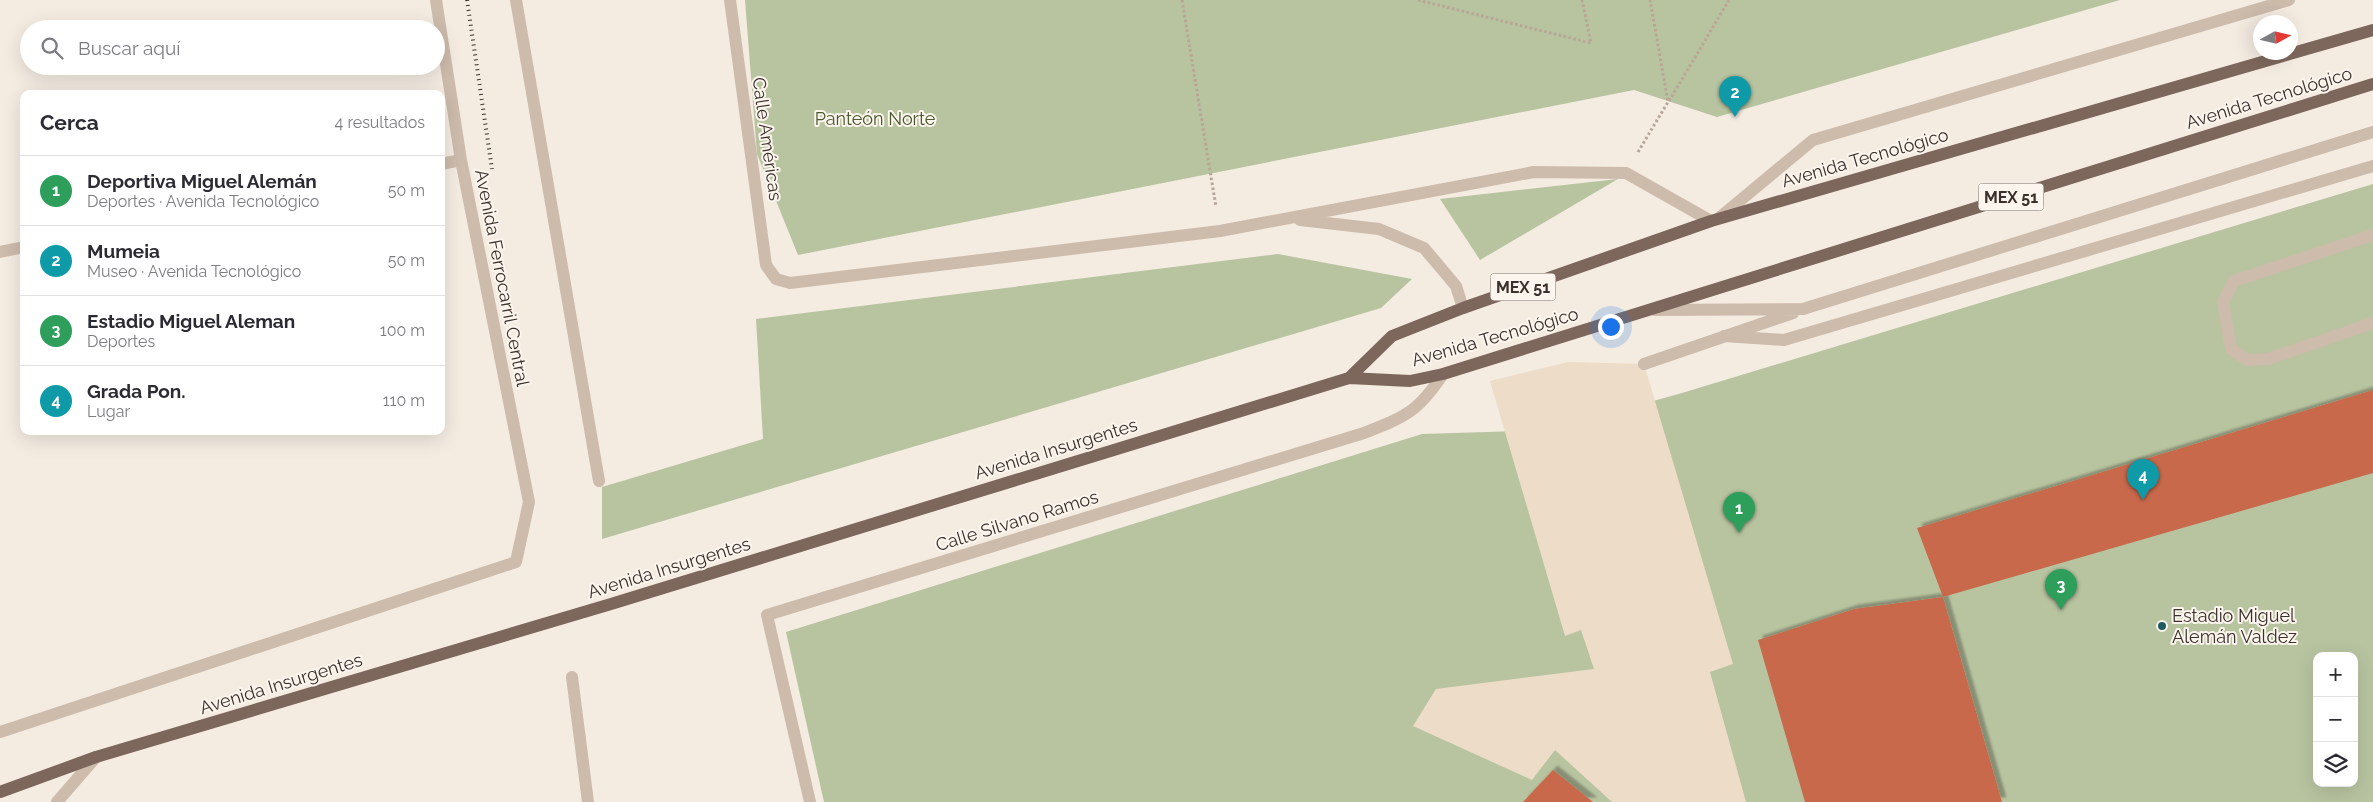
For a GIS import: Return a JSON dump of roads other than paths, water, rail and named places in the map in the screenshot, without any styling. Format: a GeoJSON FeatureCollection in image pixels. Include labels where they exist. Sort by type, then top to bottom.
{"type":"FeatureCollection","features":[{"type":"Feature","properties":{"kind":"main road","name":"Avenida Tecnológico"},"geometry":{"type":"LineString","coordinates":[[1349,378],[1392,336],[1463,308],[1715,220],[2373,30]]}},
{"type":"Feature","properties":{"kind":"main road","name":"Avenida Tecnológico"},"geometry":{"type":"LineString","coordinates":[[1349,378],[1410,381],[1442,374],[2373,84]]}},
{"type":"Feature","properties":{"kind":"main road","name":"Avenida Insurgentes"},"geometry":{"type":"LineString","coordinates":[[0,792],[96,757],[611,604],[1349,378]]}},
{"type":"Feature","properties":{"kind":"street","name":"Avenida Ferrocarril Central"},"geometry":{"type":"LineString","coordinates":[[436,0],[439,20]]}},
{"type":"Feature","properties":{"kind":"street"},"geometry":{"type":"LineString","coordinates":[[516,0],[599,481]]}},
{"type":"Feature","properties":{"kind":"street","name":"Calle Américas"},"geometry":{"type":"LineString","coordinates":[[730,0],[766,265],[776,279],[790,283],[1220,231],[1285,218]]}},
{"type":"Feature","properties":{"kind":"street"},"geometry":{"type":"LineString","coordinates":[[1285,218],[1534,172],[1626,173],[1715,220],[1813,140],[2288,0]]}},
{"type":"Feature","properties":{"kind":"street","name":"Avenida Ferrocarril Central"},"geometry":{"type":"LineString","coordinates":[[0,732],[516,562],[528,502],[460,160],[445,60]]}},
{"type":"Feature","properties":{"kind":"street"},"geometry":{"type":"LineString","coordinates":[[1644,364],[1803,309],[2373,132]]}},
{"type":"Feature","properties":{"kind":"street"},"geometry":{"type":"LineString","coordinates":[[445,163],[460,160]]}},
{"type":"Feature","properties":{"kind":"street"},"geometry":{"type":"LineString","coordinates":[[1724,336],[1784,340],[2373,166]]}},
{"type":"Feature","properties":{"kind":"street"},"geometry":{"type":"LineString","coordinates":[[1285,218],[1379,229],[1424,248],[1456,286],[1463,308]]}},
{"type":"Feature","properties":{"kind":"street"},"geometry":{"type":"LineString","coordinates":[[2373,235],[2234,281],[2223,302],[2231,349],[2247,360],[2268,359],[2373,323]]}},
{"type":"Feature","properties":{"kind":"street"},"geometry":{"type":"LineString","coordinates":[[0,252],[20,248]]}},
{"type":"Feature","properties":{"kind":"street"},"geometry":{"type":"LineString","coordinates":[[1650,310],[1803,309]]}},
{"type":"Feature","properties":{"kind":"street","name":"Calle Silvano Ramos"},"geometry":{"type":"LineString","coordinates":[[810,802],[767,615],[1364,433],[1399,420],[1426,399],[1442,374]]}},
{"type":"Feature","properties":{"kind":"street"},"geometry":{"type":"LineString","coordinates":[[572,678],[588,802]]}},
{"type":"Feature","properties":{"kind":"street"},"geometry":{"type":"LineString","coordinates":[[57,802],[96,757]]}},
{"type":"Feature","properties":{"kind":"railway"},"geometry":{"type":"LineString","coordinates":[[467,0],[492,169]]}},
{"type":"Feature","properties":{"kind":"place","name":"Mumeia"},"geometry":{"type":"Point","coordinates":[1735,117]}},
{"type":"Feature","properties":{"kind":"place","name":"Grada Pon."},"geometry":{"type":"Point","coordinates":[2143,500]}},
{"type":"Feature","properties":{"kind":"place","name":"Deportiva Miguel Alemán"},"geometry":{"type":"Point","coordinates":[1739,533]}},
{"type":"Feature","properties":{"kind":"place","name":"Estadio Miguel Aleman"},"geometry":{"type":"Point","coordinates":[2061,610]}},
{"type":"Feature","properties":{"kind":"place","name":"Estadio Miguel Alemán Valdez"},"geometry":{"type":"Point","coordinates":[2162,626]}},
{"type":"Feature","properties":{"kind":"park label","name":"Panteón Norte"},"geometry":{"type":"Point","coordinates":[875,119]}}]}
